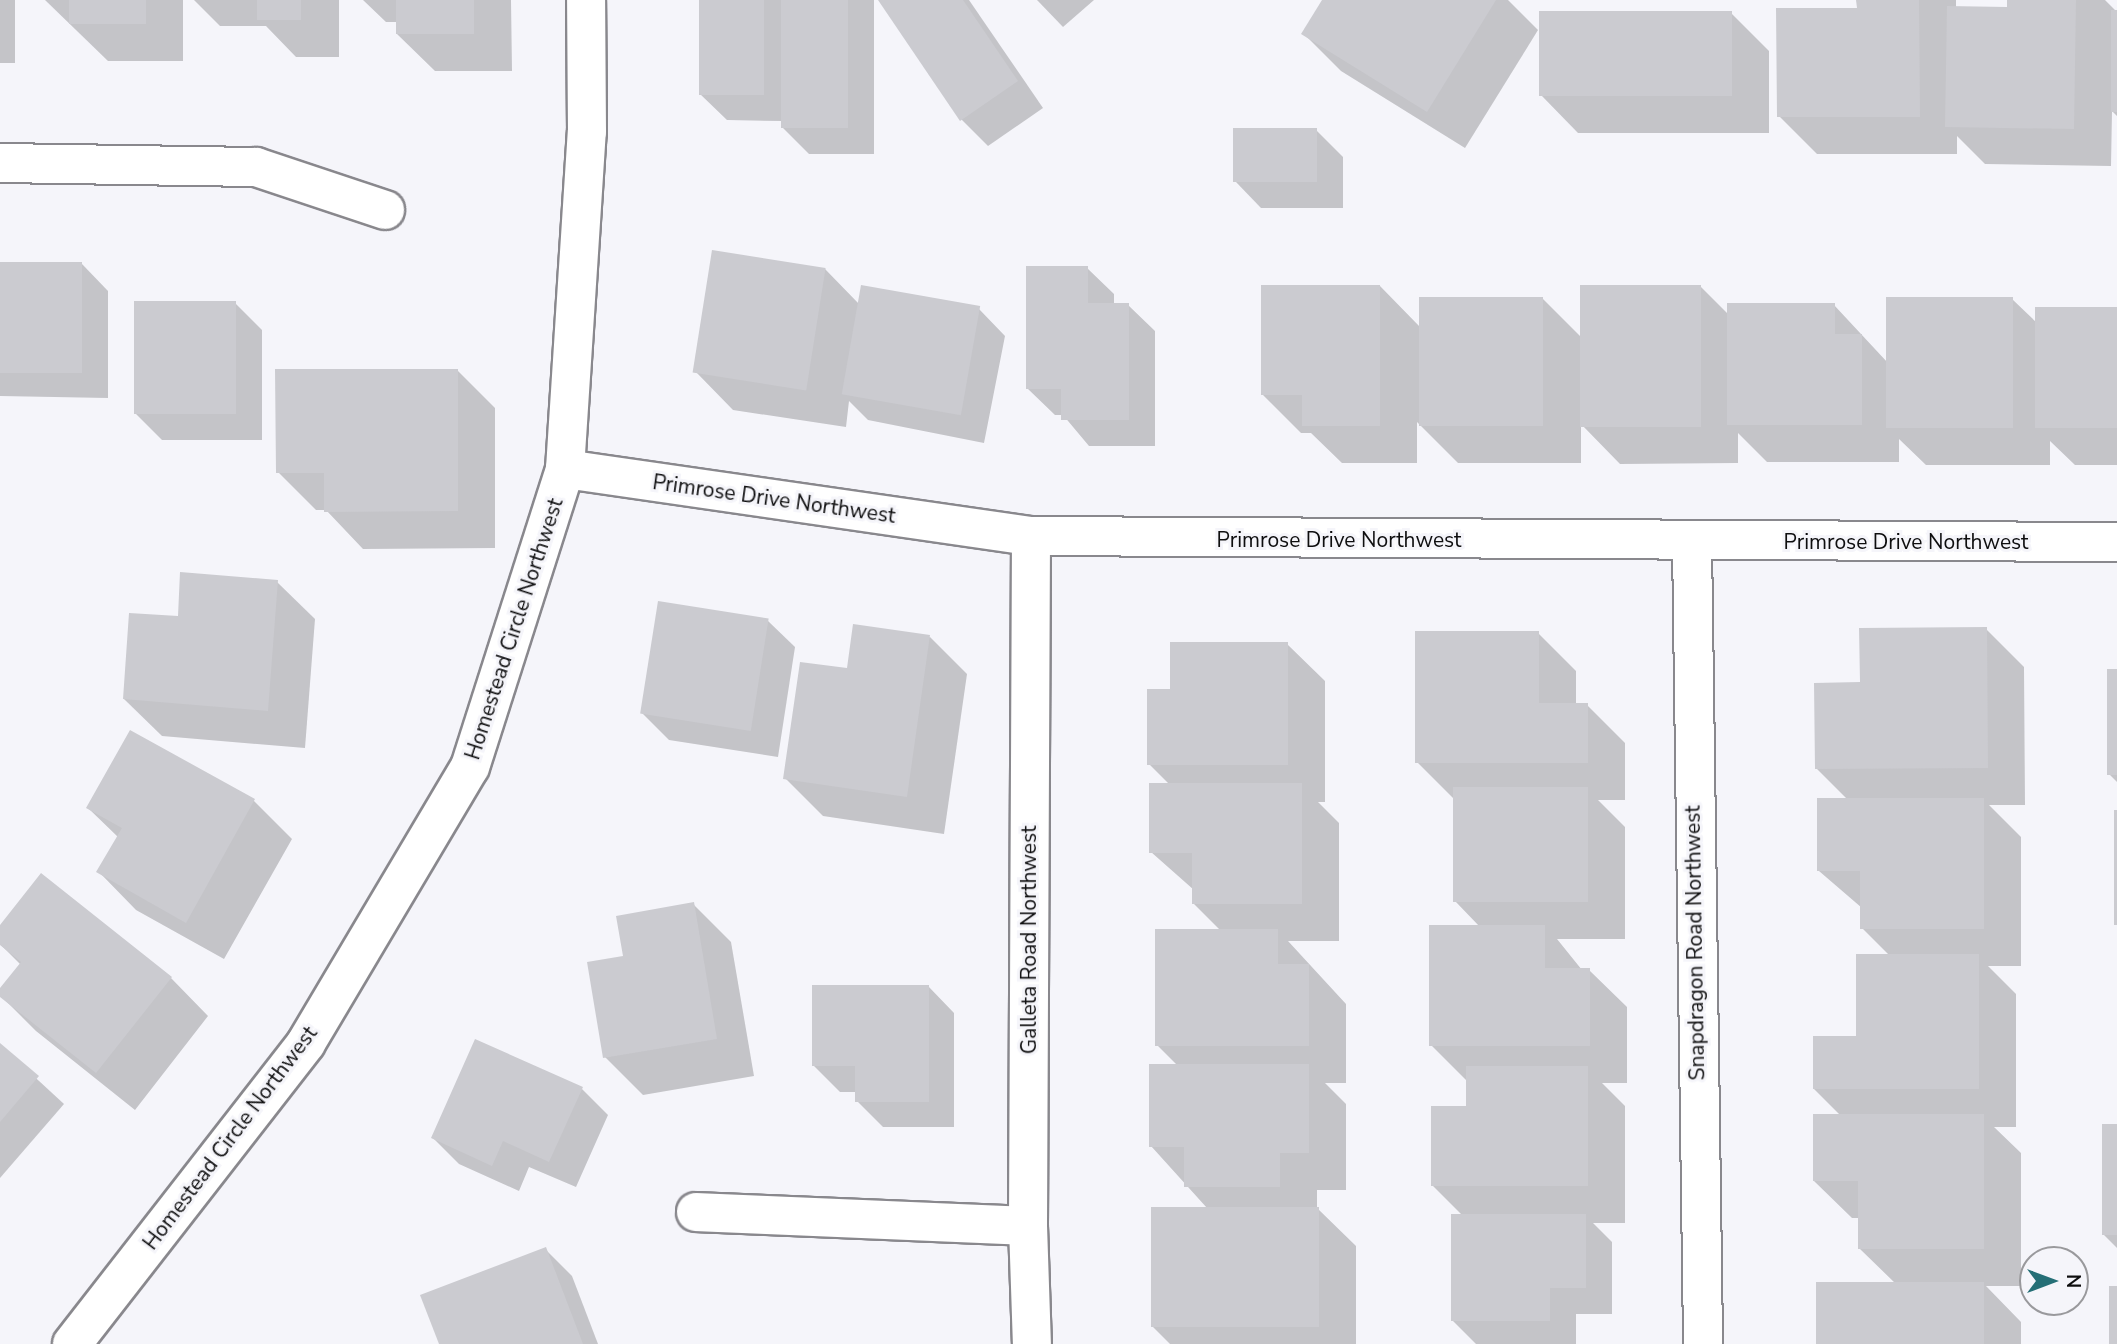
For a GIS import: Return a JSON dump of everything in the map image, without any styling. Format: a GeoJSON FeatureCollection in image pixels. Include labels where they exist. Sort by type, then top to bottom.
{"type":"FeatureCollection","features":[{"type":"Feature","properties":{"kind":"street","name":"Homestead Circle Northwest"},"geometry":{"type":"LineString","coordinates":[[72,1344],[306,1043],[470,767],[565,469],[587,132],[586,0]]}},
{"type":"Feature","properties":{"kind":"street"},"geometry":{"type":"LineString","coordinates":[[0,163],[256,167],[385,210]]}},
{"type":"Feature","properties":{"kind":"street","name":"Primrose Drive Northwest"},"geometry":{"type":"LineString","coordinates":[[565,469],[1031,536],[1692,542],[2117,542]]}},
{"type":"Feature","properties":{"kind":"street","name":"Galleta Road Northwest"},"geometry":{"type":"LineString","coordinates":[[1031,536],[1028,1226],[1032,1344]]}},
{"type":"Feature","properties":{"kind":"street","name":"Snapdragon Road Northwest"},"geometry":{"type":"LineString","coordinates":[[1692,542],[1703,1344]]}},
{"type":"Feature","properties":{"kind":"street"},"geometry":{"type":"LineString","coordinates":[[696,1212],[1028,1226]]}},
{"type":"Feature","properties":{"kind":"building"},"geometry":{"type":"Polygon","coordinates":[[[69,0],[146,0],[146,24],[69,24],[69,0]]]}},
{"type":"Feature","properties":{"kind":"building"},"geometry":{"type":"Polygon","coordinates":[[[257,0],[301,0],[301,20],[257,20],[257,0]]]}},
{"type":"Feature","properties":{"kind":"building"},"geometry":{"type":"Polygon","coordinates":[[[396,0],[474,0],[474,34],[396,34],[396,0]]]}},
{"type":"Feature","properties":{"kind":"building"},"geometry":{"type":"Polygon","coordinates":[[[699,0],[764,0],[764,95],[699,95],[699,0]]]}},
{"type":"Feature","properties":{"kind":"building"},"geometry":{"type":"Polygon","coordinates":[[[781,0],[848,0],[848,128],[781,128],[781,0]]]}},
{"type":"Feature","properties":{"kind":"building"},"geometry":{"type":"Polygon","coordinates":[[[878,0],[963,0],[1018,81],[960,121],[878,0]]]}},
{"type":"Feature","properties":{"kind":"building"},"geometry":{"type":"Polygon","coordinates":[[[1322,0],[1496,0],[1427,112],[1301,34],[1322,0]]]}},
{"type":"Feature","properties":{"kind":"building"},"geometry":{"type":"Polygon","coordinates":[[[1856,0],[1919,0],[1920,117],[1777,117],[1776,8],[1857,8],[1856,0]]]}},
{"type":"Feature","properties":{"kind":"building"},"geometry":{"type":"Polygon","coordinates":[[[2007,0],[2076,0],[2074,129],[1945,127],[1947,6],[2007,7],[2007,0]]]}},
{"type":"Feature","properties":{"kind":"building"},"geometry":{"type":"Polygon","coordinates":[[[2111,10],[2117,10],[2117,112],[2111,112],[2111,10]]]}},
{"type":"Feature","properties":{"kind":"building"},"geometry":{"type":"Polygon","coordinates":[[[1539,11],[1732,11],[1732,96],[1539,96],[1539,11]]]}},
{"type":"Feature","properties":{"kind":"building"},"geometry":{"type":"Polygon","coordinates":[[[1233,128],[1317,128],[1317,182],[1233,182],[1233,128]]]}},
{"type":"Feature","properties":{"kind":"building"},"geometry":{"type":"Polygon","coordinates":[[[712,250],[826,268],[806,390],[693,372],[712,250]]]}},
{"type":"Feature","properties":{"kind":"building"},"geometry":{"type":"Polygon","coordinates":[[[0,262],[82,262],[82,373],[0,373],[0,262]]]}},
{"type":"Feature","properties":{"kind":"building"},"geometry":{"type":"Polygon","coordinates":[[[1026,266],[1088,266],[1088,303],[1129,303],[1129,420],[1061,420],[1061,389],[1026,389],[1026,266]]]}},
{"type":"Feature","properties":{"kind":"building"},"geometry":{"type":"Polygon","coordinates":[[[861,285],[980,306],[961,415],[842,394],[861,285]]]}},
{"type":"Feature","properties":{"kind":"building"},"geometry":{"type":"Polygon","coordinates":[[[1261,285],[1380,285],[1380,426],[1302,426],[1302,395],[1261,395],[1261,285]]]}},
{"type":"Feature","properties":{"kind":"building"},"geometry":{"type":"Polygon","coordinates":[[[1580,285],[1701,285],[1701,427],[1580,427],[1580,285]]]}},
{"type":"Feature","properties":{"kind":"building"},"geometry":{"type":"Polygon","coordinates":[[[1419,297],[1543,297],[1543,426],[1419,426],[1419,297]]]}},
{"type":"Feature","properties":{"kind":"building"},"geometry":{"type":"Polygon","coordinates":[[[1886,297],[2013,297],[2013,428],[1886,428],[1886,297]]]}},
{"type":"Feature","properties":{"kind":"building"},"geometry":{"type":"Polygon","coordinates":[[[134,301],[236,301],[236,414],[134,414],[134,301]]]}},
{"type":"Feature","properties":{"kind":"building"},"geometry":{"type":"Polygon","coordinates":[[[1727,303],[1835,303],[1835,334],[1862,334],[1862,425],[1727,425],[1727,303]]]}},
{"type":"Feature","properties":{"kind":"building"},"geometry":{"type":"Polygon","coordinates":[[[2035,307],[2117,307],[2117,428],[2035,428],[2035,307]]]}},
{"type":"Feature","properties":{"kind":"building"},"geometry":{"type":"Polygon","coordinates":[[[275,369],[458,369],[458,511],[324,512],[324,473],[276,473],[275,369]]]}},
{"type":"Feature","properties":{"kind":"building"},"geometry":{"type":"Polygon","coordinates":[[[180,572],[278,580],[268,711],[123,699],[129,613],[178,616],[180,572]]]}},
{"type":"Feature","properties":{"kind":"building"},"geometry":{"type":"Polygon","coordinates":[[[658,601],[769,619],[751,731],[640,714],[658,601]]]}},
{"type":"Feature","properties":{"kind":"building"},"geometry":{"type":"Polygon","coordinates":[[[853,624],[930,635],[907,797],[783,779],[800,662],[847,668],[853,624]]]}},
{"type":"Feature","properties":{"kind":"building"},"geometry":{"type":"Polygon","coordinates":[[[1987,627],[1988,768],[1815,769],[1814,683],[1860,682],[1859,628],[1987,627]]]}},
{"type":"Feature","properties":{"kind":"building"},"geometry":{"type":"Polygon","coordinates":[[[1415,631],[1539,631],[1539,703],[1588,703],[1588,763],[1415,763],[1415,631]]]}},
{"type":"Feature","properties":{"kind":"building"},"geometry":{"type":"Polygon","coordinates":[[[1170,642],[1288,642],[1288,765],[1147,765],[1147,689],[1170,689],[1170,642]]]}},
{"type":"Feature","properties":{"kind":"building"},"geometry":{"type":"Polygon","coordinates":[[[2107,669],[2117,669],[2117,775],[2107,775],[2107,669]]]}},
{"type":"Feature","properties":{"kind":"building"},"geometry":{"type":"Polygon","coordinates":[[[130,730],[255,799],[186,923],[96,872],[122,828],[86,808],[130,730]]]}},
{"type":"Feature","properties":{"kind":"building"},"geometry":{"type":"Polygon","coordinates":[[[1149,783],[1302,783],[1302,904],[1192,904],[1192,853],[1149,853],[1149,783]]]}},
{"type":"Feature","properties":{"kind":"building"},"geometry":{"type":"Polygon","coordinates":[[[1453,787],[1588,787],[1588,902],[1453,902],[1453,787]]]}},
{"type":"Feature","properties":{"kind":"building"},"geometry":{"type":"Polygon","coordinates":[[[1817,798],[1984,798],[1984,929],[1860,929],[1860,871],[1817,871],[1817,798]]]}},
{"type":"Feature","properties":{"kind":"building"},"geometry":{"type":"Polygon","coordinates":[[[2114,810],[2117,810],[2117,925],[2114,925],[2114,810]]]}},
{"type":"Feature","properties":{"kind":"building"},"geometry":{"type":"Polygon","coordinates":[[[41,873],[172,977],[96,1073],[0,997],[0,988],[21,962],[0,945],[0,925],[41,873]]]}},
{"type":"Feature","properties":{"kind":"building"},"geometry":{"type":"Polygon","coordinates":[[[694,902],[717,1039],[603,1058],[587,962],[623,956],[616,916],[694,902]]]}},
{"type":"Feature","properties":{"kind":"building"},"geometry":{"type":"Polygon","coordinates":[[[1429,925],[1545,925],[1545,968],[1590,968],[1590,1046],[1429,1046],[1429,925]]]}},
{"type":"Feature","properties":{"kind":"building"},"geometry":{"type":"Polygon","coordinates":[[[1155,929],[1278,929],[1278,964],[1309,964],[1309,1046],[1155,1046],[1155,929]]]}},
{"type":"Feature","properties":{"kind":"building"},"geometry":{"type":"Polygon","coordinates":[[[1856,954],[1979,954],[1979,1089],[1813,1089],[1813,1036],[1856,1036],[1856,954]]]}},
{"type":"Feature","properties":{"kind":"building"},"geometry":{"type":"Polygon","coordinates":[[[812,985],[929,985],[929,1102],[855,1102],[855,1066],[812,1066],[812,985]]]}},
{"type":"Feature","properties":{"kind":"building"},"geometry":{"type":"Polygon","coordinates":[[[475,1039],[583,1087],[549,1162],[503,1141],[492,1166],[431,1138],[475,1039]]]}},
{"type":"Feature","properties":{"kind":"building"},"geometry":{"type":"Polygon","coordinates":[[[0,1043],[39,1076],[0,1122],[0,1043]]]}},
{"type":"Feature","properties":{"kind":"building"},"geometry":{"type":"Polygon","coordinates":[[[1149,1064],[1309,1064],[1309,1153],[1280,1153],[1280,1187],[1184,1187],[1184,1147],[1149,1147],[1149,1064]]]}},
{"type":"Feature","properties":{"kind":"building"},"geometry":{"type":"Polygon","coordinates":[[[1466,1066],[1588,1066],[1588,1186],[1431,1186],[1431,1106],[1466,1106],[1466,1066]]]}},
{"type":"Feature","properties":{"kind":"building"},"geometry":{"type":"Polygon","coordinates":[[[1813,1114],[1984,1114],[1984,1249],[1858,1249],[1858,1181],[1813,1181],[1813,1114]]]}},
{"type":"Feature","properties":{"kind":"building"},"geometry":{"type":"Polygon","coordinates":[[[2102,1124],[2117,1124],[2117,1235],[2102,1235],[2102,1124]]]}},
{"type":"Feature","properties":{"kind":"building"},"geometry":{"type":"Polygon","coordinates":[[[1151,1207],[1319,1207],[1319,1327],[1151,1327],[1151,1207]]]}},
{"type":"Feature","properties":{"kind":"building"},"geometry":{"type":"Polygon","coordinates":[[[1451,1214],[1586,1214],[1586,1288],[1550,1288],[1550,1321],[1451,1321],[1451,1214]]]}},
{"type":"Feature","properties":{"kind":"building"},"geometry":{"type":"Polygon","coordinates":[[[546,1247],[583,1344],[439,1344],[420,1295],[546,1247]]]}},
{"type":"Feature","properties":{"kind":"building"},"geometry":{"type":"Polygon","coordinates":[[[1816,1282],[1984,1282],[1984,1344],[1816,1344],[1816,1282]]]}},
{"type":"Feature","properties":{"kind":"building"},"geometry":{"type":"Polygon","coordinates":[[[2109,1286],[2117,1286],[2117,1344],[2109,1344],[2109,1286]]]}}]}
